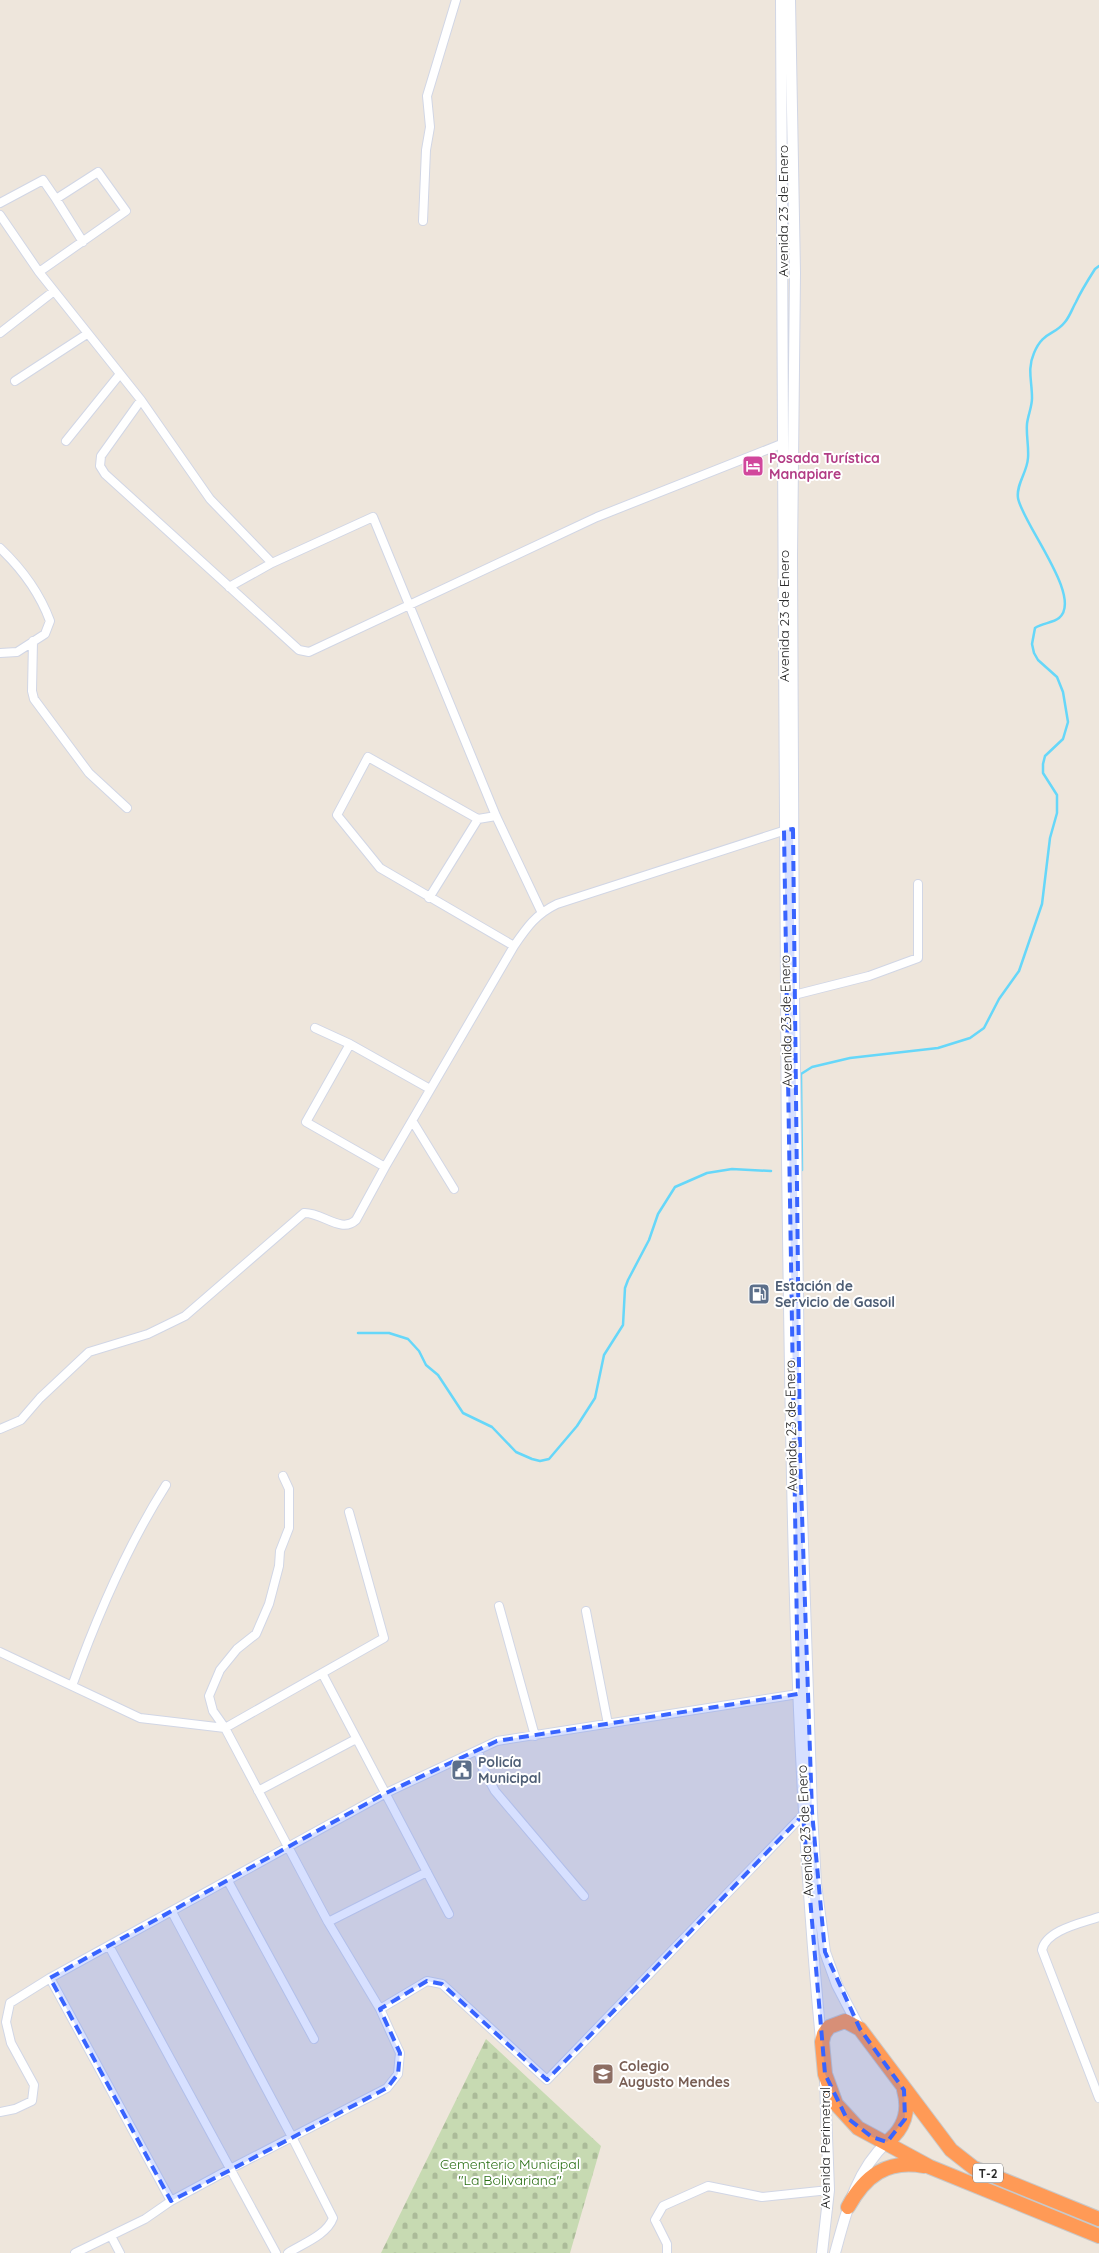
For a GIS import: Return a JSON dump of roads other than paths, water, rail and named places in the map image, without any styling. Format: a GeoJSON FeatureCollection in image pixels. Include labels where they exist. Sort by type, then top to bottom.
{"type":"FeatureCollection","features":[{"type":"Feature","properties":{"kind":"highway"},"geometry":{"type":"LineString","coordinates":[[822,2042],[829,2027],[836,2022],[845,2022],[860,2029]]}},
{"type":"Feature","properties":{"kind":"highway","name":"T-2"},"geometry":{"type":"LineString","coordinates":[[860,2029],[951,2150],[974,2168],[1099,2219]]}},
{"type":"Feature","properties":{"kind":"highway","name":"T-2"},"geometry":{"type":"LineString","coordinates":[[822,2042],[825,2074],[836,2104],[846,2117],[872,2137],[887,2142],[930,2167],[1099,2236]]}},
{"type":"Feature","properties":{"kind":"highway"},"geometry":{"type":"LineString","coordinates":[[887,2142],[898,2132],[905,2119],[907,2104],[904,2090]]}},
{"type":"Feature","properties":{"kind":"highway","name":"T-2"},"geometry":{"type":"LineString","coordinates":[[848,2207],[858,2189],[878,2172],[890,2166],[910,2164],[930,2167]]}},
{"type":"Feature","properties":{"kind":"main road","name":"Avenida 23 de Enero"},"geometry":{"type":"LineString","coordinates":[[781,0],[789,829],[794,995],[800,1455],[811,1802],[816,1884],[829,1965],[860,2029]]}},
{"type":"Feature","properties":{"kind":"main road","name":"Avenida 23 de Enero"},"geometry":{"type":"LineString","coordinates":[[790,0],[795,273],[789,829],[789,1296],[798,1694],[803,1815],[822,2042]]}},
{"type":"Feature","properties":{"kind":"main road","name":"Avenida Perimetral"},"geometry":{"type":"LineString","coordinates":[[822,2253],[828,2190],[825,2074]]}},
{"type":"Feature","properties":{"kind":"main road","name":"Avenida Perimetral"},"geometry":{"type":"LineString","coordinates":[[835,2253],[848,2207],[866,2166],[887,2142]]}},
{"type":"Feature","properties":{"kind":"street"},"geometry":{"type":"LineString","coordinates":[[424,221],[426,150],[430,127],[427,96],[456,0]]}},
{"type":"Feature","properties":{"kind":"street"},"geometry":{"type":"LineString","coordinates":[[39,272],[126,211],[98,172],[56,199]]}},
{"type":"Feature","properties":{"kind":"street"},"geometry":{"type":"LineString","coordinates":[[0,203],[43,180],[83,242]]}},
{"type":"Feature","properties":{"kind":"street"},"geometry":{"type":"LineString","coordinates":[[0,215],[39,272],[141,400],[210,499],[272,562]]}},
{"type":"Feature","properties":{"kind":"street"},"geometry":{"type":"LineString","coordinates":[[0,333],[54,291]]}},
{"type":"Feature","properties":{"kind":"street"},"geometry":{"type":"LineString","coordinates":[[15,381],[87,334]]}},
{"type":"Feature","properties":{"kind":"street"},"geometry":{"type":"LineString","coordinates":[[66,441],[120,374]]}},
{"type":"Feature","properties":{"kind":"street"},"geometry":{"type":"LineString","coordinates":[[141,400],[101,456],[100,466],[105,474],[299,650],[309,652],[597,518],[784,443]]}},
{"type":"Feature","properties":{"kind":"street"},"geometry":{"type":"LineString","coordinates":[[229,588],[272,562],[373,517],[496,816],[541,911]]}},
{"type":"Feature","properties":{"kind":"street"},"geometry":{"type":"LineString","coordinates":[[0,548],[11,559],[44,604],[50,621],[45,634],[17,652],[0,653]]}},
{"type":"Feature","properties":{"kind":"street"},"geometry":{"type":"LineString","coordinates":[[33,641],[32,691],[34,699],[89,773],[127,808]]}},
{"type":"Feature","properties":{"kind":"street"},"geometry":{"type":"LineString","coordinates":[[496,816],[478,819],[368,757],[337,815],[380,868],[514,946]]}},
{"type":"Feature","properties":{"kind":"street"},"geometry":{"type":"LineString","coordinates":[[429,898],[478,819]]}},
{"type":"Feature","properties":{"kind":"street"},"geometry":{"type":"LineString","coordinates":[[0,1429],[21,1420],[40,1398],[89,1352],[148,1334],[185,1316],[304,1213],[314,1212],[343,1226],[352,1224],[514,946],[530,922],[541,911],[557,904],[789,829]]}},
{"type":"Feature","properties":{"kind":"street"},"geometry":{"type":"LineString","coordinates":[[794,995],[869,976],[918,958],[918,884]]}},
{"type":"Feature","properties":{"kind":"street"},"geometry":{"type":"LineString","coordinates":[[315,1028],[350,1044],[430,1089]]}},
{"type":"Feature","properties":{"kind":"street"},"geometry":{"type":"LineString","coordinates":[[350,1044],[306,1122],[385,1167]]}},
{"type":"Feature","properties":{"kind":"street"},"geometry":{"type":"LineString","coordinates":[[413,1122],[454,1189]]}},
{"type":"Feature","properties":{"kind":"street"},"geometry":{"type":"LineString","coordinates":[[75,2253],[145,2220],[171,2201],[387,2088],[398,2074],[400,2053],[380,2009],[328,1922],[225,1728],[213,1711],[209,1696],[220,1670],[237,1649],[256,1634],[269,1604],[279,1566],[280,1551],[289,1528],[289,1489],[283,1476]]}},
{"type":"Feature","properties":{"kind":"street"},"geometry":{"type":"LineString","coordinates":[[72,1686],[84,1652],[123,1561],[146,1517],[166,1485]]}},
{"type":"Feature","properties":{"kind":"street"},"geometry":{"type":"LineString","coordinates":[[0,1652],[140,1718],[225,1728],[384,1638],[349,1512]]}},
{"type":"Feature","properties":{"kind":"street"},"geometry":{"type":"LineString","coordinates":[[499,1606],[534,1736]]}},
{"type":"Feature","properties":{"kind":"street"},"geometry":{"type":"LineString","coordinates":[[586,1611],[608,1724]]}},
{"type":"Feature","properties":{"kind":"street"},"geometry":{"type":"LineString","coordinates":[[322,1673],[449,1914]]}},
{"type":"Feature","properties":{"kind":"street"},"geometry":{"type":"LineString","coordinates":[[0,2112],[16,2109],[32,2101],[34,2085],[11,2043],[6,2022],[10,2003],[50,1978],[386,1793],[497,1741],[798,1694]]}},
{"type":"Feature","properties":{"kind":"street"},"geometry":{"type":"LineString","coordinates":[[258,1791],[356,1738]]}},
{"type":"Feature","properties":{"kind":"street"},"geometry":{"type":"LineString","coordinates":[[478,1750],[486,1774],[495,1791],[584,1896]]}},
{"type":"Feature","properties":{"kind":"street"},"geometry":{"type":"LineString","coordinates":[[380,2009],[427,1981],[442,1984],[547,2080],[803,1815]]}},
{"type":"Feature","properties":{"kind":"street"},"geometry":{"type":"LineString","coordinates":[[328,1922],[427,1872]]}},
{"type":"Feature","properties":{"kind":"street"},"geometry":{"type":"LineString","coordinates":[[228,1881],[314,2039]]}},
{"type":"Feature","properties":{"kind":"street"},"geometry":{"type":"LineString","coordinates":[[172,1912],[333,2218],[330,2225],[324,2230],[288,2253]]}},
{"type":"Feature","properties":{"kind":"street"},"geometry":{"type":"LineString","coordinates":[[1098,2095],[1042,1950],[1045,1942],[1051,1936],[1099,1917]]}},
{"type":"Feature","properties":{"kind":"street"},"geometry":{"type":"LineString","coordinates":[[109,1946],[232,2168],[276,2253]]}},
{"type":"Feature","properties":{"kind":"street"},"geometry":{"type":"LineString","coordinates":[[50,1978],[171,2201]]}},
{"type":"Feature","properties":{"kind":"street"},"geometry":{"type":"LineString","coordinates":[[667,2253],[667,2244],[656,2220],[663,2206],[708,2186],[762,2197],[828,2190]]}},
{"type":"Feature","properties":{"kind":"street"},"geometry":{"type":"LineString","coordinates":[[111,2236],[120,2253]]}},
{"type":"Feature","properties":{"kind":"waterway"},"geometry":{"type":"LineString","coordinates":[[802,1170],[801,1074],[812,1067],[850,1058],[938,1048],[970,1038],[984,1028],[999,999],[1019,971],[1042,904],[1050,838],[1057,813],[1057,795],[1043,773],[1043,764],[1045,756],[1063,739],[1068,722],[1063,692],[1057,677],[1038,660],[1032,644],[1035,628],[1057,620],[1065,608],[1064,594],[1058,578],[1022,510],[1018,493],[1028,458],[1027,428],[1032,401],[1030,370],[1034,353],[1041,341],[1067,320],[1095,269],[1099,266]]}},
{"type":"Feature","properties":{"kind":"waterway"},"geometry":{"type":"LineString","coordinates":[[358,1333],[389,1333],[408,1339],[419,1351],[426,1365],[438,1375],[463,1413],[492,1427],[516,1452],[540,1461],[549,1459],[577,1426],[595,1398],[604,1355],[623,1325],[625,1288],[628,1280],[649,1240],[658,1214],[675,1187],[707,1173],[732,1169],[771,1171]]}},
{"type":"Feature","properties":{"kind":"place","name":"Posada Turística Manapiare"},"geometry":{"type":"Point","coordinates":[753,466]}},
{"type":"Feature","properties":{"kind":"place","name":"Estación de Servicio de Gasoil"},"geometry":{"type":"Point","coordinates":[759,1294]}},
{"type":"Feature","properties":{"kind":"place","name":"Policía Municipal"},"geometry":{"type":"Point","coordinates":[462,1770]}},
{"type":"Feature","properties":{"kind":"place","name":"Colegio Augusto Mendes"},"geometry":{"type":"Point","coordinates":[603,2074]}},
{"type":"Feature","properties":{"kind":"park label","name":"Cementerio Municipal \"La Bolivariana\""},"geometry":{"type":"Point","coordinates":[510,2172]}}]}
